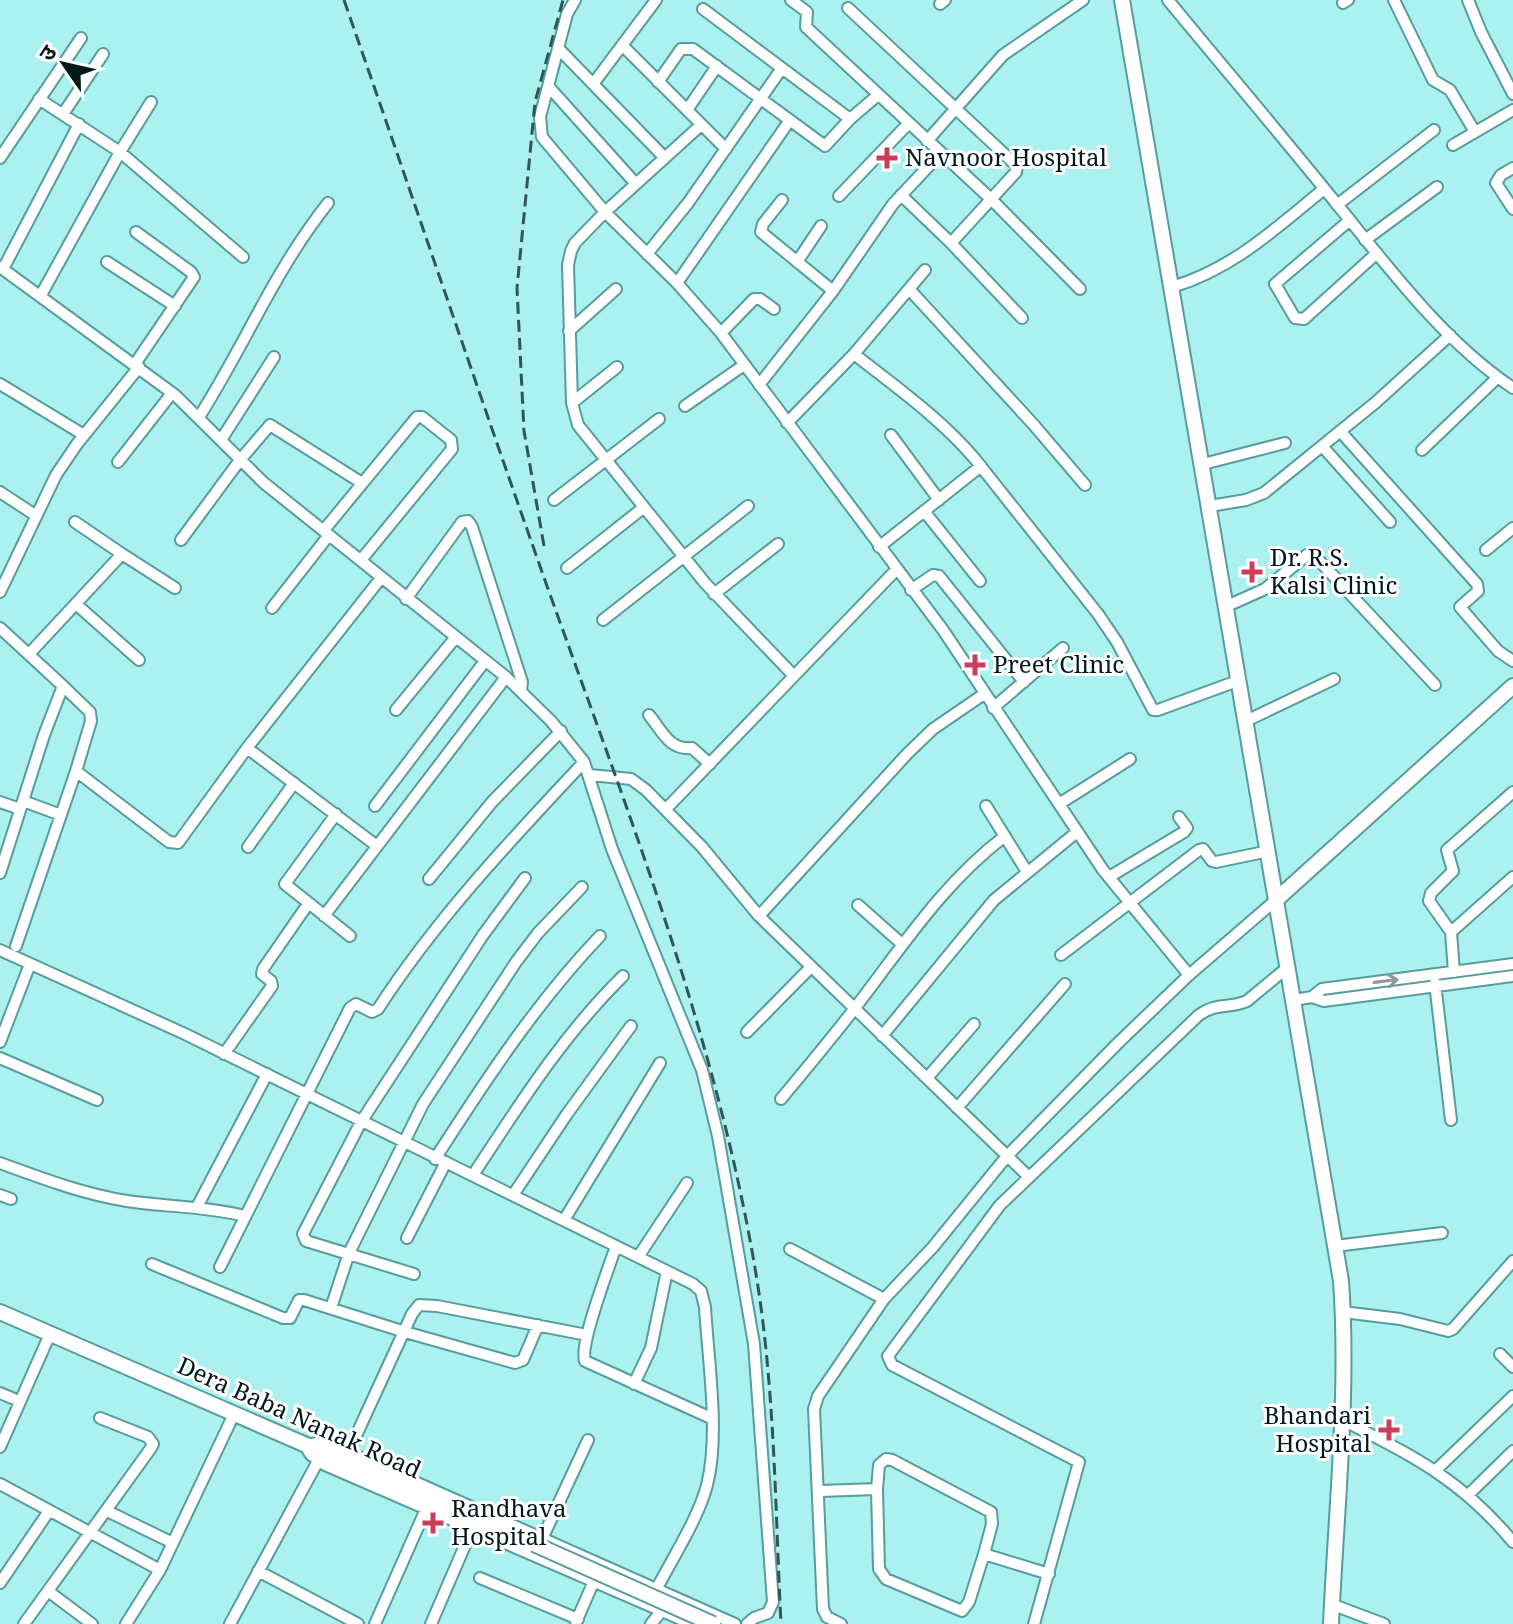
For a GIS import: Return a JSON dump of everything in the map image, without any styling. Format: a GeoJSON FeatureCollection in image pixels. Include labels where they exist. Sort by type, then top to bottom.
{"type":"FeatureCollection","features":[{"type":"Feature","properties":{"kind":"main road"},"geometry":{"type":"LineString","coordinates":[[1126,2],[1335,1246],[1343,1312],[1331,1624]]}},
{"type":"Feature","properties":{"kind":"main road"},"geometry":{"type":"LineString","coordinates":[[1277,899],[1513,686]]}},
{"type":"Feature","properties":{"kind":"main road","name":"Dera Baba Nanak Road"},"geometry":{"type":"LineString","coordinates":[[0,1312],[305,1446],[320,1457],[713,1624]]}},
{"type":"Feature","properties":{"kind":"street"},"geometry":{"type":"LineString","coordinates":[[575,0],[567,14],[540,117],[542,137],[605,212],[677,283],[721,333],[943,630],[1109,877],[1189,975]]}},
{"type":"Feature","properties":{"kind":"street"},"geometry":{"type":"LineString","coordinates":[[593,84],[656,0]]}},
{"type":"Feature","properties":{"kind":"street"},"geometry":{"type":"LineString","coordinates":[[791,0],[807,12],[806,27],[992,200],[1080,289]]}},
{"type":"Feature","properties":{"kind":"street"},"geometry":{"type":"LineString","coordinates":[[927,141],[1013,46],[1083,0]]}},
{"type":"Feature","properties":{"kind":"street"},"geometry":{"type":"LineString","coordinates":[[1168,0],[1365,240],[1450,335],[1507,382],[1422,450]]}},
{"type":"Feature","properties":{"kind":"street"},"geometry":{"type":"LineString","coordinates":[[1394,0],[1433,80],[1450,90],[1475,132]]}},
{"type":"Feature","properties":{"kind":"street"},"geometry":{"type":"LineString","coordinates":[[1468,0],[1513,94]]}},
{"type":"Feature","properties":{"kind":"street"},"geometry":{"type":"LineString","coordinates":[[848,8],[1017,166],[1016,172],[951,243]]}},
{"type":"Feature","properties":{"kind":"street"},"geometry":{"type":"LineString","coordinates":[[703,9],[850,119]]}},
{"type":"Feature","properties":{"kind":"street"},"geometry":{"type":"LineString","coordinates":[[0,158],[81,38]]}},
{"type":"Feature","properties":{"kind":"street"},"geometry":{"type":"LineString","coordinates":[[623,46],[726,149]]}},
{"type":"Feature","properties":{"kind":"street"},"geometry":{"type":"LineString","coordinates":[[558,48],[665,158]]}},
{"type":"Feature","properties":{"kind":"street"},"geometry":{"type":"LineString","coordinates":[[658,82],[678,53],[685,48],[693,49],[825,146],[878,95]]}},
{"type":"Feature","properties":{"kind":"street"},"geometry":{"type":"LineString","coordinates":[[63,114],[103,54]]}},
{"type":"Feature","properties":{"kind":"street"},"geometry":{"type":"LineString","coordinates":[[687,110],[717,66]]}},
{"type":"Feature","properties":{"kind":"street"},"geometry":{"type":"LineString","coordinates":[[647,254],[688,203],[782,68]]}},
{"type":"Feature","properties":{"kind":"street"},"geometry":{"type":"LineString","coordinates":[[549,87],[636,184]]}},
{"type":"Feature","properties":{"kind":"street"},"geometry":{"type":"LineString","coordinates":[[39,99],[120,152],[243,257]]}},
{"type":"Feature","properties":{"kind":"street"},"geometry":{"type":"LineString","coordinates":[[41,295],[151,102]]}},
{"type":"Feature","properties":{"kind":"street"},"geometry":{"type":"LineString","coordinates":[[1453,145],[1513,110]]}},
{"type":"Feature","properties":{"kind":"street"},"geometry":{"type":"LineString","coordinates":[[677,283],[790,120]]}},
{"type":"Feature","properties":{"kind":"street"},"geometry":{"type":"LineString","coordinates":[[79,124],[1,268],[172,393],[286,502],[506,677],[561,731],[590,775],[612,849],[702,1070],[742,1264],[754,1344],[773,1602],[768,1613],[747,1624]]}},
{"type":"Feature","properties":{"kind":"street"},"geometry":{"type":"LineString","coordinates":[[839,196],[908,124]]}},
{"type":"Feature","properties":{"kind":"street"},"geometry":{"type":"LineString","coordinates":[[701,125],[605,212],[571,251],[568,265],[572,403],[578,425],[643,508],[714,594],[794,676]]}},
{"type":"Feature","properties":{"kind":"street"},"geometry":{"type":"LineString","coordinates":[[1337,205],[1434,130]]}},
{"type":"Feature","properties":{"kind":"street"},"geometry":{"type":"LineString","coordinates":[[759,385],[833,291],[901,195],[941,153]]}},
{"type":"Feature","properties":{"kind":"street"},"geometry":{"type":"LineString","coordinates":[[1513,168],[1501,175],[1496,183],[1513,209]]}},
{"type":"Feature","properties":{"kind":"street"},"geometry":{"type":"LineString","coordinates":[[1365,240],[1437,187]]}},
{"type":"Feature","properties":{"kind":"street"},"geometry":{"type":"LineString","coordinates":[[1172,287],[1197,279],[1248,251],[1324,189]]}},
{"type":"Feature","properties":{"kind":"street"},"geometry":{"type":"LineString","coordinates":[[901,195],[1022,318]]}},
{"type":"Feature","properties":{"kind":"street"},"geometry":{"type":"LineString","coordinates":[[782,200],[763,224],[761,232],[833,291]]}},
{"type":"Feature","properties":{"kind":"street"},"geometry":{"type":"LineString","coordinates":[[199,417],[231,364],[276,277],[328,203]]}},
{"type":"Feature","properties":{"kind":"street"},"geometry":{"type":"LineString","coordinates":[[1350,220],[1275,284],[1295,318],[1304,319],[1377,253]]}},
{"type":"Feature","properties":{"kind":"street"},"geometry":{"type":"LineString","coordinates":[[797,262],[821,226]]}},
{"type":"Feature","properties":{"kind":"street"},"geometry":{"type":"LineString","coordinates":[[0,592],[56,475],[137,366],[193,282],[193,274],[136,232]]}},
{"type":"Feature","properties":{"kind":"street"},"geometry":{"type":"LineString","coordinates":[[107,262],[175,306]]}},
{"type":"Feature","properties":{"kind":"street"},"geometry":{"type":"LineString","coordinates":[[787,423],[854,354],[925,270]]}},
{"type":"Feature","properties":{"kind":"street"},"geometry":{"type":"LineString","coordinates":[[569,331],[616,289]]}},
{"type":"Feature","properties":{"kind":"street"},"geometry":{"type":"LineString","coordinates":[[909,289],[1085,485]]}},
{"type":"Feature","properties":{"kind":"street"},"geometry":{"type":"LineString","coordinates":[[721,333],[754,299],[760,299],[774,309]]}},
{"type":"Feature","properties":{"kind":"street"},"geometry":{"type":"LineString","coordinates":[[1210,506],[1255,498],[1264,493],[1450,335]]}},
{"type":"Feature","properties":{"kind":"street"},"geometry":{"type":"LineString","coordinates":[[854,354],[956,437],[981,466],[1098,614],[1117,642],[1153,710],[1240,680]]}},
{"type":"Feature","properties":{"kind":"street"},"geometry":{"type":"LineString","coordinates":[[221,440],[274,357]]}},
{"type":"Feature","properties":{"kind":"street"},"geometry":{"type":"LineString","coordinates":[[685,406],[744,365]]}},
{"type":"Feature","properties":{"kind":"street"},"geometry":{"type":"LineString","coordinates":[[572,403],[617,367]]}},
{"type":"Feature","properties":{"kind":"street"},"geometry":{"type":"LineString","coordinates":[[0,384],[84,435]]}},
{"type":"Feature","properties":{"kind":"street"},"geometry":{"type":"LineString","coordinates":[[118,462],[172,393]]}},
{"type":"Feature","properties":{"kind":"street"},"geometry":{"type":"LineString","coordinates":[[272,608],[362,483],[417,417],[422,417],[453,443],[452,449],[361,560]]}},
{"type":"Feature","properties":{"kind":"street"},"geometry":{"type":"LineString","coordinates":[[554,500],[659,419]]}},
{"type":"Feature","properties":{"kind":"street"},"geometry":{"type":"LineString","coordinates":[[181,540],[270,425],[362,483]]}},
{"type":"Feature","properties":{"kind":"street"},"geometry":{"type":"LineString","coordinates":[[1340,431],[1477,584],[1478,591],[1460,607],[1498,651],[1513,661]]}},
{"type":"Feature","properties":{"kind":"street"},"geometry":{"type":"LineString","coordinates":[[891,435],[939,500]]}},
{"type":"Feature","properties":{"kind":"street"},"geometry":{"type":"LineString","coordinates":[[1203,464],[1285,443]]}},
{"type":"Feature","properties":{"kind":"street"},"geometry":{"type":"LineString","coordinates":[[1322,446],[1390,522]]}},
{"type":"Feature","properties":{"kind":"street"},"geometry":{"type":"LineString","coordinates":[[879,547],[981,466]]}},
{"type":"Feature","properties":{"kind":"street"},"geometry":{"type":"LineString","coordinates":[[0,492],[35,515]]}},
{"type":"Feature","properties":{"kind":"street"},"geometry":{"type":"LineString","coordinates":[[603,620],[748,506]]}},
{"type":"Feature","properties":{"kind":"street"},"geometry":{"type":"LineString","coordinates":[[567,568],[643,508]]}},
{"type":"Feature","properties":{"kind":"street"},"geometry":{"type":"LineString","coordinates":[[924,511],[980,581]]}},
{"type":"Feature","properties":{"kind":"street"},"geometry":{"type":"LineString","coordinates":[[406,599],[462,522],[468,521],[522,682],[521,691]]}},
{"type":"Feature","properties":{"kind":"street"},"geometry":{"type":"LineString","coordinates":[[75,522],[175,588]]}},
{"type":"Feature","properties":{"kind":"street"},"geometry":{"type":"LineString","coordinates":[[1486,550],[1513,528]]}},
{"type":"Feature","properties":{"kind":"street"},"geometry":{"type":"LineString","coordinates":[[714,594],[778,544]]}},
{"type":"Feature","properties":{"kind":"street"},"geometry":{"type":"LineString","coordinates":[[29,654],[122,554]]}},
{"type":"Feature","properties":{"kind":"street"},"geometry":{"type":"LineString","coordinates":[[1227,606],[1272,585],[1307,555],[1313,554],[1435,685]]}},
{"type":"Feature","properties":{"kind":"street"},"geometry":{"type":"LineString","coordinates":[[666,809],[896,570]]}},
{"type":"Feature","properties":{"kind":"street"},"geometry":{"type":"LineString","coordinates":[[911,590],[933,575],[939,576],[1024,682]]}},
{"type":"Feature","properties":{"kind":"street"},"geometry":{"type":"LineString","coordinates":[[76,771],[169,842],[178,843],[247,748],[381,578]]}},
{"type":"Feature","properties":{"kind":"street"},"geometry":{"type":"LineString","coordinates":[[76,604],[139,660]]}},
{"type":"Feature","properties":{"kind":"street"},"geometry":{"type":"LineString","coordinates":[[0,628],[87,707],[92,716],[16,946]]}},
{"type":"Feature","properties":{"kind":"street"},"geometry":{"type":"LineString","coordinates":[[396,710],[456,637]]}},
{"type":"Feature","properties":{"kind":"street"},"geometry":{"type":"LineString","coordinates":[[993,708],[1063,648]]}},
{"type":"Feature","properties":{"kind":"street"},"geometry":{"type":"LineString","coordinates":[[375,806],[485,661]]}},
{"type":"Feature","properties":{"kind":"street"},"geometry":{"type":"LineString","coordinates":[[324,916],[506,677]]}},
{"type":"Feature","properties":{"kind":"street"},"geometry":{"type":"LineString","coordinates":[[1246,721],[1334,679]]}},
{"type":"Feature","properties":{"kind":"street"},"geometry":{"type":"LineString","coordinates":[[0,873],[4,850],[63,686]]}},
{"type":"Feature","properties":{"kind":"street"},"geometry":{"type":"LineString","coordinates":[[759,916],[914,747],[933,729],[984,694]]}},
{"type":"Feature","properties":{"kind":"street"},"geometry":{"type":"LineString","coordinates":[[649,715],[674,746],[692,748],[710,764]]}},
{"type":"Feature","properties":{"kind":"street"},"geometry":{"type":"LineString","coordinates":[[429,879],[492,802],[561,731]]}},
{"type":"Feature","properties":{"kind":"street"},"geometry":{"type":"LineString","coordinates":[[247,748],[377,846]]}},
{"type":"Feature","properties":{"kind":"street"},"geometry":{"type":"LineString","coordinates":[[1059,804],[1130,759]]}},
{"type":"Feature","properties":{"kind":"street"},"geometry":{"type":"LineString","coordinates":[[220,1267],[352,1004],[372,1012],[378,1009],[427,936],[470,884],[584,762]]}},
{"type":"Feature","properties":{"kind":"street"},"geometry":{"type":"LineString","coordinates":[[590,775],[631,779],[666,809],[759,916],[1028,1176]]}},
{"type":"Feature","properties":{"kind":"street"},"geometry":{"type":"LineString","coordinates":[[248,847],[294,783]]}},
{"type":"Feature","properties":{"kind":"street"},"geometry":{"type":"LineString","coordinates":[[1454,972],[1451,932],[1429,901],[1431,893],[1453,871],[1447,850],[1513,792]]}},
{"type":"Feature","properties":{"kind":"street"},"geometry":{"type":"LineString","coordinates":[[0,802],[61,815]]}},
{"type":"Feature","properties":{"kind":"street"},"geometry":{"type":"LineString","coordinates":[[986,806],[1027,872]]}},
{"type":"Feature","properties":{"kind":"street"},"geometry":{"type":"LineString","coordinates":[[336,814],[285,884],[350,936]]}},
{"type":"Feature","properties":{"kind":"street"},"geometry":{"type":"LineString","coordinates":[[1109,877],[1184,832],[1187,828],[1179,817]]}},
{"type":"Feature","properties":{"kind":"street"},"geometry":{"type":"LineString","coordinates":[[882,1036],[994,900],[1077,832]]}},
{"type":"Feature","properties":{"kind":"street"},"geometry":{"type":"LineString","coordinates":[[781,1099],[854,1009],[918,922],[965,870],[1005,836]]}},
{"type":"Feature","properties":{"kind":"street"},"geometry":{"type":"LineString","coordinates":[[1061,955],[1199,850],[1203,849],[1216,862],[1269,851]]}},
{"type":"Feature","properties":{"kind":"street"},"geometry":{"type":"LineString","coordinates":[[1451,932],[1513,877]]}},
{"type":"Feature","properties":{"kind":"street"},"geometry":{"type":"LineString","coordinates":[[414,1274],[306,1241],[303,1234],[361,1122],[483,935],[525,878]]}},
{"type":"Feature","properties":{"kind":"street"},"geometry":{"type":"LineString","coordinates":[[331,1308],[349,1253],[423,1104],[516,962],[538,933],[582,887]]}},
{"type":"Feature","properties":{"kind":"street"},"geometry":{"type":"LineString","coordinates":[[841,1624],[827,1617],[823,1609],[816,1400],[884,1299],[933,1247],[1007,1156],[1189,975],[1277,899]]}},
{"type":"Feature","properties":{"kind":"street"},"geometry":{"type":"LineString","coordinates":[[224,1054],[272,986],[271,981],[262,974],[263,969],[308,904]]}},
{"type":"Feature","properties":{"kind":"street"},"geometry":{"type":"LineString","coordinates":[[858,905],[902,944]]}},
{"type":"Feature","properties":{"kind":"street"},"geometry":{"type":"LineString","coordinates":[[407,1238],[440,1161],[489,1074],[533,1014],[600,936]]}},
{"type":"Feature","properties":{"kind":"street"},"geometry":{"type":"LineString","coordinates":[[0,950],[267,1074],[667,1271],[701,1291],[711,1418],[710,1465],[706,1487],[656,1590]]}},
{"type":"Feature","properties":{"kind":"street"},"geometry":{"type":"LineString","coordinates":[[0,1042],[30,964]]}},
{"type":"Feature","properties":{"kind":"street"},"geometry":{"type":"LineString","coordinates":[[747,1032],[811,967]]}},
{"type":"Feature","properties":{"kind":"street"},"geometry":{"type":"LineString","coordinates":[[1034,1624],[1079,1462],[892,1365],[887,1360],[889,1352],[1000,1205],[1028,1176],[1199,1015],[1216,1005],[1239,1005],[1247,1001],[1288,967]]}},
{"type":"Feature","properties":{"kind":"street"},"geometry":{"type":"LineString","coordinates":[[1435,980],[1454,972],[1513,969]]}},
{"type":"Feature","properties":{"kind":"street"},"geometry":{"type":"LineString","coordinates":[[1294,1000],[1312,997],[1324,1001],[1513,969]]}},
{"type":"Feature","properties":{"kind":"street"},"geometry":{"type":"LineString","coordinates":[[473,1175],[565,1040],[623,976]]}},
{"type":"Feature","properties":{"kind":"street"},"geometry":{"type":"LineString","coordinates":[[1435,980],[1451,1120]]}},
{"type":"Feature","properties":{"kind":"street"},"geometry":{"type":"LineString","coordinates":[[957,1108],[1065,984]]}},
{"type":"Feature","properties":{"kind":"street"},"geometry":{"type":"LineString","coordinates":[[927,1078],[974,1024]]}},
{"type":"Feature","properties":{"kind":"street"},"geometry":{"type":"LineString","coordinates":[[513,1195],[631,1026]]}},
{"type":"Feature","properties":{"kind":"street"},"geometry":{"type":"LineString","coordinates":[[0,1058],[97,1100]]}},
{"type":"Feature","properties":{"kind":"street"},"geometry":{"type":"LineString","coordinates":[[564,1220],[660,1063]]}},
{"type":"Feature","properties":{"kind":"street"},"geometry":{"type":"LineString","coordinates":[[197,1207],[267,1074]]}},
{"type":"Feature","properties":{"kind":"street"},"geometry":{"type":"LineString","coordinates":[[0,1163],[93,1194],[245,1216]]}},
{"type":"Feature","properties":{"kind":"street"},"geometry":{"type":"LineString","coordinates":[[638,1257],[687,1183]]}},
{"type":"Feature","properties":{"kind":"street"},"geometry":{"type":"LineString","coordinates":[[0,1195],[11,1199]]}},
{"type":"Feature","properties":{"kind":"street"},"geometry":{"type":"LineString","coordinates":[[1335,1246],[1442,1233]]}},
{"type":"Feature","properties":{"kind":"street"},"geometry":{"type":"LineString","coordinates":[[616,1246],[587,1335],[583,1354],[585,1361],[711,1418]]}},
{"type":"Feature","properties":{"kind":"street"},"geometry":{"type":"LineString","coordinates":[[790,1249],[884,1299]]}},
{"type":"Feature","properties":{"kind":"street"},"geometry":{"type":"LineString","coordinates":[[1343,1312],[1400,1319],[1448,1331],[1513,1261]]}},
{"type":"Feature","properties":{"kind":"street"},"geometry":{"type":"LineString","coordinates":[[152,1264],[283,1318],[290,1318],[301,1299],[518,1364],[523,1360],[538,1325]]}},
{"type":"Feature","properties":{"kind":"street"},"geometry":{"type":"LineString","coordinates":[[634,1384],[651,1348],[667,1271]]}},
{"type":"Feature","properties":{"kind":"street"},"geometry":{"type":"LineString","coordinates":[[348,1453],[412,1314],[419,1305],[587,1335]]}},
{"type":"Feature","properties":{"kind":"street"},"geometry":{"type":"LineString","coordinates":[[0,1447],[50,1334]]}},
{"type":"Feature","properties":{"kind":"street"},"geometry":{"type":"LineString","coordinates":[[1500,1354],[1513,1367]]}},
{"type":"Feature","properties":{"kind":"street"},"geometry":{"type":"LineString","coordinates":[[0,1393],[19,1401]]}},
{"type":"Feature","properties":{"kind":"street"},"geometry":{"type":"LineString","coordinates":[[1436,1470],[1513,1396]]}},
{"type":"Feature","properties":{"kind":"street"},"geometry":{"type":"LineString","coordinates":[[126,1624],[160,1570],[234,1414]]}},
{"type":"Feature","properties":{"kind":"street"},"geometry":{"type":"LineString","coordinates":[[24,1624],[153,1444],[148,1437],[100,1418]]}},
{"type":"Feature","properties":{"kind":"street"},"geometry":{"type":"LineString","coordinates":[[1341,1419],[1436,1470],[1490,1515],[1513,1542]]}},
{"type":"Feature","properties":{"kind":"street"},"geometry":{"type":"LineString","coordinates":[[542,1539],[588,1440]]}},
{"type":"Feature","properties":{"kind":"street"},"geometry":{"type":"LineString","coordinates":[[305,1446],[328,1444],[735,1624]]}},
{"type":"Feature","properties":{"kind":"street"},"geometry":{"type":"LineString","coordinates":[[1468,1495],[1513,1451]]}},
{"type":"Feature","properties":{"kind":"street"},"geometry":{"type":"LineString","coordinates":[[230,1624],[320,1457],[426,1509],[692,1624]]}},
{"type":"Feature","properties":{"kind":"street"},"geometry":{"type":"LineString","coordinates":[[886,1459],[892,1460],[988,1509],[993,1517],[984,1554],[967,1607],[962,1611],[882,1577],[879,1569],[879,1465],[886,1459]]}},
{"type":"Feature","properties":{"kind":"street"},"geometry":{"type":"LineString","coordinates":[[0,1484],[160,1570]]}},
{"type":"Feature","properties":{"kind":"street"},"geometry":{"type":"LineString","coordinates":[[820,1491],[877,1489]]}},
{"type":"Feature","properties":{"kind":"street"},"geometry":{"type":"LineString","coordinates":[[378,1623],[426,1509]]}},
{"type":"Feature","properties":{"kind":"street"},"geometry":{"type":"LineString","coordinates":[[0,1583],[49,1511]]}},
{"type":"Feature","properties":{"kind":"street"},"geometry":{"type":"LineString","coordinates":[[107,1511],[173,1543]]}},
{"type":"Feature","properties":{"kind":"street"},"geometry":{"type":"LineString","coordinates":[[431,1624],[472,1529]]}},
{"type":"Feature","properties":{"kind":"street"},"geometry":{"type":"LineString","coordinates":[[984,1554],[1049,1574]]}},
{"type":"Feature","properties":{"kind":"street"},"geometry":{"type":"LineString","coordinates":[[258,1571],[358,1624]]}},
{"type":"Feature","properties":{"kind":"street"},"geometry":{"type":"LineString","coordinates":[[480,1578],[577,1621],[594,1581]]}},
{"type":"Feature","properties":{"kind":"street"},"geometry":{"type":"LineString","coordinates":[[48,1591],[92,1624]]}},
{"type":"Feature","properties":{"kind":"street"},"geometry":{"type":"LineString","coordinates":[[651,1624],[673,1597]]}},
{"type":"Feature","properties":{"kind":"street"},"geometry":{"type":"LineString","coordinates":[[1336,1606],[1384,1624]]}},
{"type":"Feature","properties":{"kind":"railway"},"geometry":{"type":"LineString","coordinates":[[344,0],[666,923],[717,1094],[738,1180],[762,1312],[773,1446],[781,1624]]}},
{"type":"Feature","properties":{"kind":"railway"},"geometry":{"type":"LineString","coordinates":[[544,546],[524,431],[517,288],[535,102],[563,0]]}},
{"type":"Feature","properties":{"kind":"place","name":"Navnoor Hospital"},"geometry":{"type":"Point","coordinates":[887,158]}},
{"type":"Feature","properties":{"kind":"place","name":"Dr. R.S. Kalsi Clinic"},"geometry":{"type":"Point","coordinates":[1252,572]}},
{"type":"Feature","properties":{"kind":"place","name":"Preet Clinic"},"geometry":{"type":"Point","coordinates":[975,665]}},
{"type":"Feature","properties":{"kind":"place","name":"Bhandari Hospital"},"geometry":{"type":"Point","coordinates":[1389,1430]}},
{"type":"Feature","properties":{"kind":"place","name":"Randhava Hospital"},"geometry":{"type":"Point","coordinates":[433,1523]}}]}
